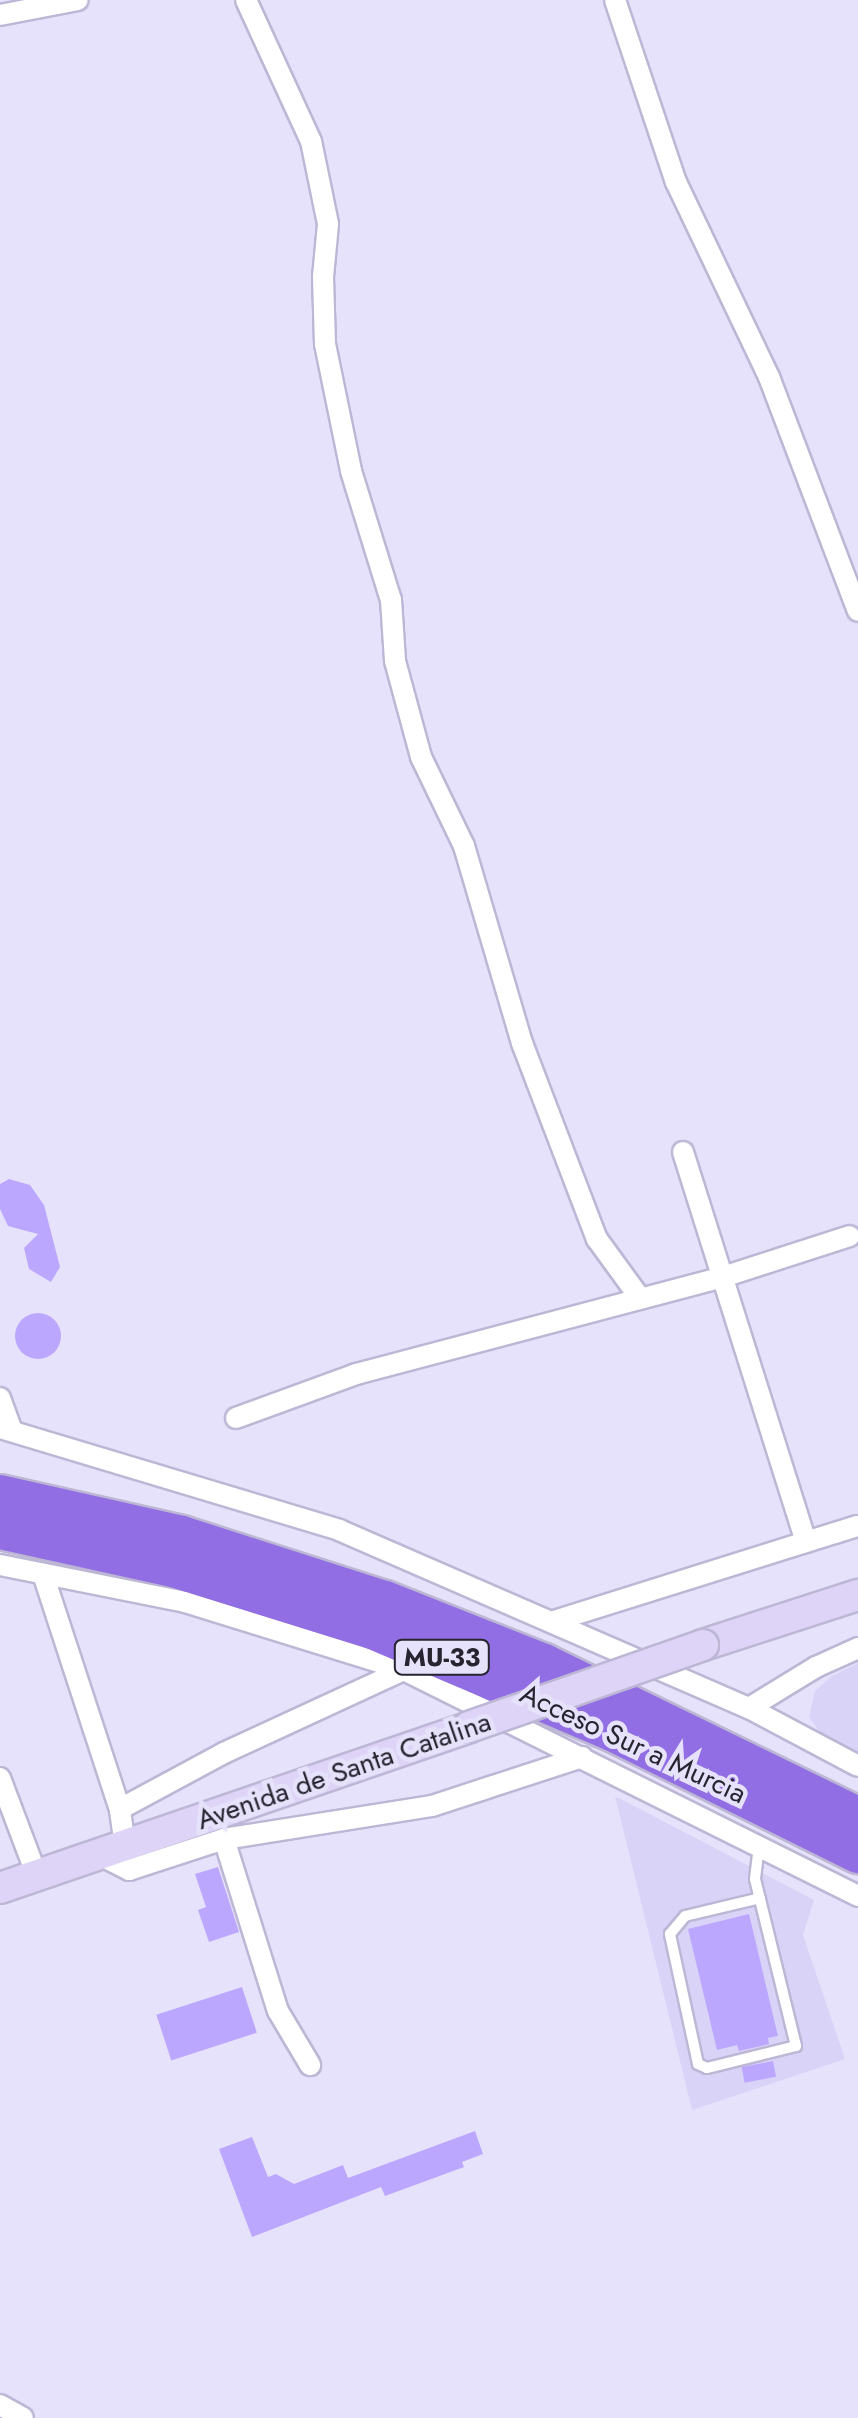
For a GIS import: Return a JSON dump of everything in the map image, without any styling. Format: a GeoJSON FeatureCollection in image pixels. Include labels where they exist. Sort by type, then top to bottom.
{"type":"FeatureCollection","features":[{"type":"Feature","properties":{"kind":"highway","name":"Acceso Sur a Murcia"},"geometry":{"type":"LineString","coordinates":[[0,1494],[182,1535],[385,1600],[544,1664],[858,1816]]}},
{"type":"Feature","properties":{"kind":"highway","name":"Acceso Sur a Murcia"},"geometry":{"type":"LineString","coordinates":[[0,1530],[174,1568],[372,1630],[612,1732],[858,1854]]}},
{"type":"Feature","properties":{"kind":"main road","name":"Avenida de Santa Catalina"},"geometry":{"type":"LineString","coordinates":[[0,1888],[858,1594]]}},
{"type":"Feature","properties":{"kind":"street"},"geometry":{"type":"LineString","coordinates":[[0,15],[78,0]]}},
{"type":"Feature","properties":{"kind":"street"},"geometry":{"type":"LineString","coordinates":[[246,0],[311,141],[328,224],[324,277],[326,344],[351,471],[391,600],[395,661],[421,757],[464,846],[522,1043],[597,1239],[640,1298]]}},
{"type":"Feature","properties":{"kind":"street"},"geometry":{"type":"LineString","coordinates":[[615,0],[676,182],[769,377],[858,611]]}},
{"type":"Feature","properties":{"kind":"street"},"geometry":{"type":"LineString","coordinates":[[683,1152],[806,1542]]}},
{"type":"Feature","properties":{"kind":"street"},"geometry":{"type":"LineString","coordinates":[[236,1418],[356,1374],[724,1278],[850,1236]]}},
{"type":"Feature","properties":{"kind":"street"},"geometry":{"type":"LineString","coordinates":[[0,1398],[6,1429],[338,1530],[749,1708],[858,1766]]}},
{"type":"Feature","properties":{"kind":"street"},"geometry":{"type":"LineString","coordinates":[[554,1621],[858,1526]]}},
{"type":"Feature","properties":{"kind":"street"},"geometry":{"type":"LineString","coordinates":[[0,1565],[185,1602],[404,1670],[858,1896]]}},
{"type":"Feature","properties":{"kind":"street"},"geometry":{"type":"LineString","coordinates":[[43,1574],[120,1809],[112,1851],[130,1870],[224,1839],[432,1806],[582,1757]]}},
{"type":"Feature","properties":{"kind":"street"},"geometry":{"type":"LineString","coordinates":[[749,1708],[816,1667],[858,1648]]}},
{"type":"Feature","properties":{"kind":"street"},"geometry":{"type":"LineString","coordinates":[[120,1809],[224,1753],[404,1670]]}},
{"type":"Feature","properties":{"kind":"street"},"geometry":{"type":"LineString","coordinates":[[0,1778],[37,1876]]}},
{"type":"Feature","properties":{"kind":"street"},"geometry":{"type":"LineString","coordinates":[[224,1839],[278,2010],[310,2065]]}},
{"type":"Feature","properties":{"kind":"street"},"geometry":{"type":"LineString","coordinates":[[0,2405],[22,2418]]}},
{"type":"Feature","properties":{"kind":"lane"},"geometry":{"type":"LineString","coordinates":[[759,1844],[755,1878],[760,1898],[796,2046],[707,2068],[698,2064],[670,1934],[685,1916],[760,1898]]}},
{"type":"Feature","properties":{"kind":"shaded area"},"geometry":{"type":"Polygon","coordinates":[[[858,1663],[858,1756],[823,1737],[809,1717],[815,1691],[832,1676],[858,1663]]]}},
{"type":"Feature","properties":{"kind":"shaded area"},"geometry":{"type":"Polygon","coordinates":[[[615,1796],[814,1900],[803,1935],[845,2059],[692,2110],[615,1796]]]}},
{"type":"Feature","properties":{"kind":"building"},"geometry":{"type":"Polygon","coordinates":[[[9,1179],[30,1185],[44,1205],[60,1267],[51,1282],[29,1269],[24,1248],[38,1234],[8,1226],[0,1209],[0,1184],[9,1179]]]}},
{"type":"Feature","properties":{"kind":"building"},"geometry":{"type":"Polygon","coordinates":[[[38,1313],[54,1320],[61,1336],[54,1352],[38,1359],[22,1352],[15,1336],[22,1320],[38,1313]]]}},
{"type":"Feature","properties":{"kind":"building"},"geometry":{"type":"Polygon","coordinates":[[[218,1867],[239,1932],[209,1942],[198,1910],[206,1907],[195,1874],[218,1867]]]}},
{"type":"Feature","properties":{"kind":"building"},"geometry":{"type":"Polygon","coordinates":[[[749,1914],[778,2036],[768,2038],[769,2044],[739,2051],[737,2045],[717,2050],[688,1929],[749,1914]]]}},
{"type":"Feature","properties":{"kind":"building"},"geometry":{"type":"Polygon","coordinates":[[[242,1987],[257,2033],[171,2060],[156,2015],[242,1987]]]}},
{"type":"Feature","properties":{"kind":"building"},"geometry":{"type":"Polygon","coordinates":[[[773,2061],[776,2077],[745,2083],[742,2067],[773,2061]]]}},
{"type":"Feature","properties":{"kind":"building"},"geometry":{"type":"Polygon","coordinates":[[[475,2131],[483,2154],[462,2162],[464,2167],[385,2196],[381,2187],[252,2237],[219,2149],[252,2137],[268,2177],[276,2174],[294,2184],[343,2165],[348,2178],[475,2131]]]}}]}
